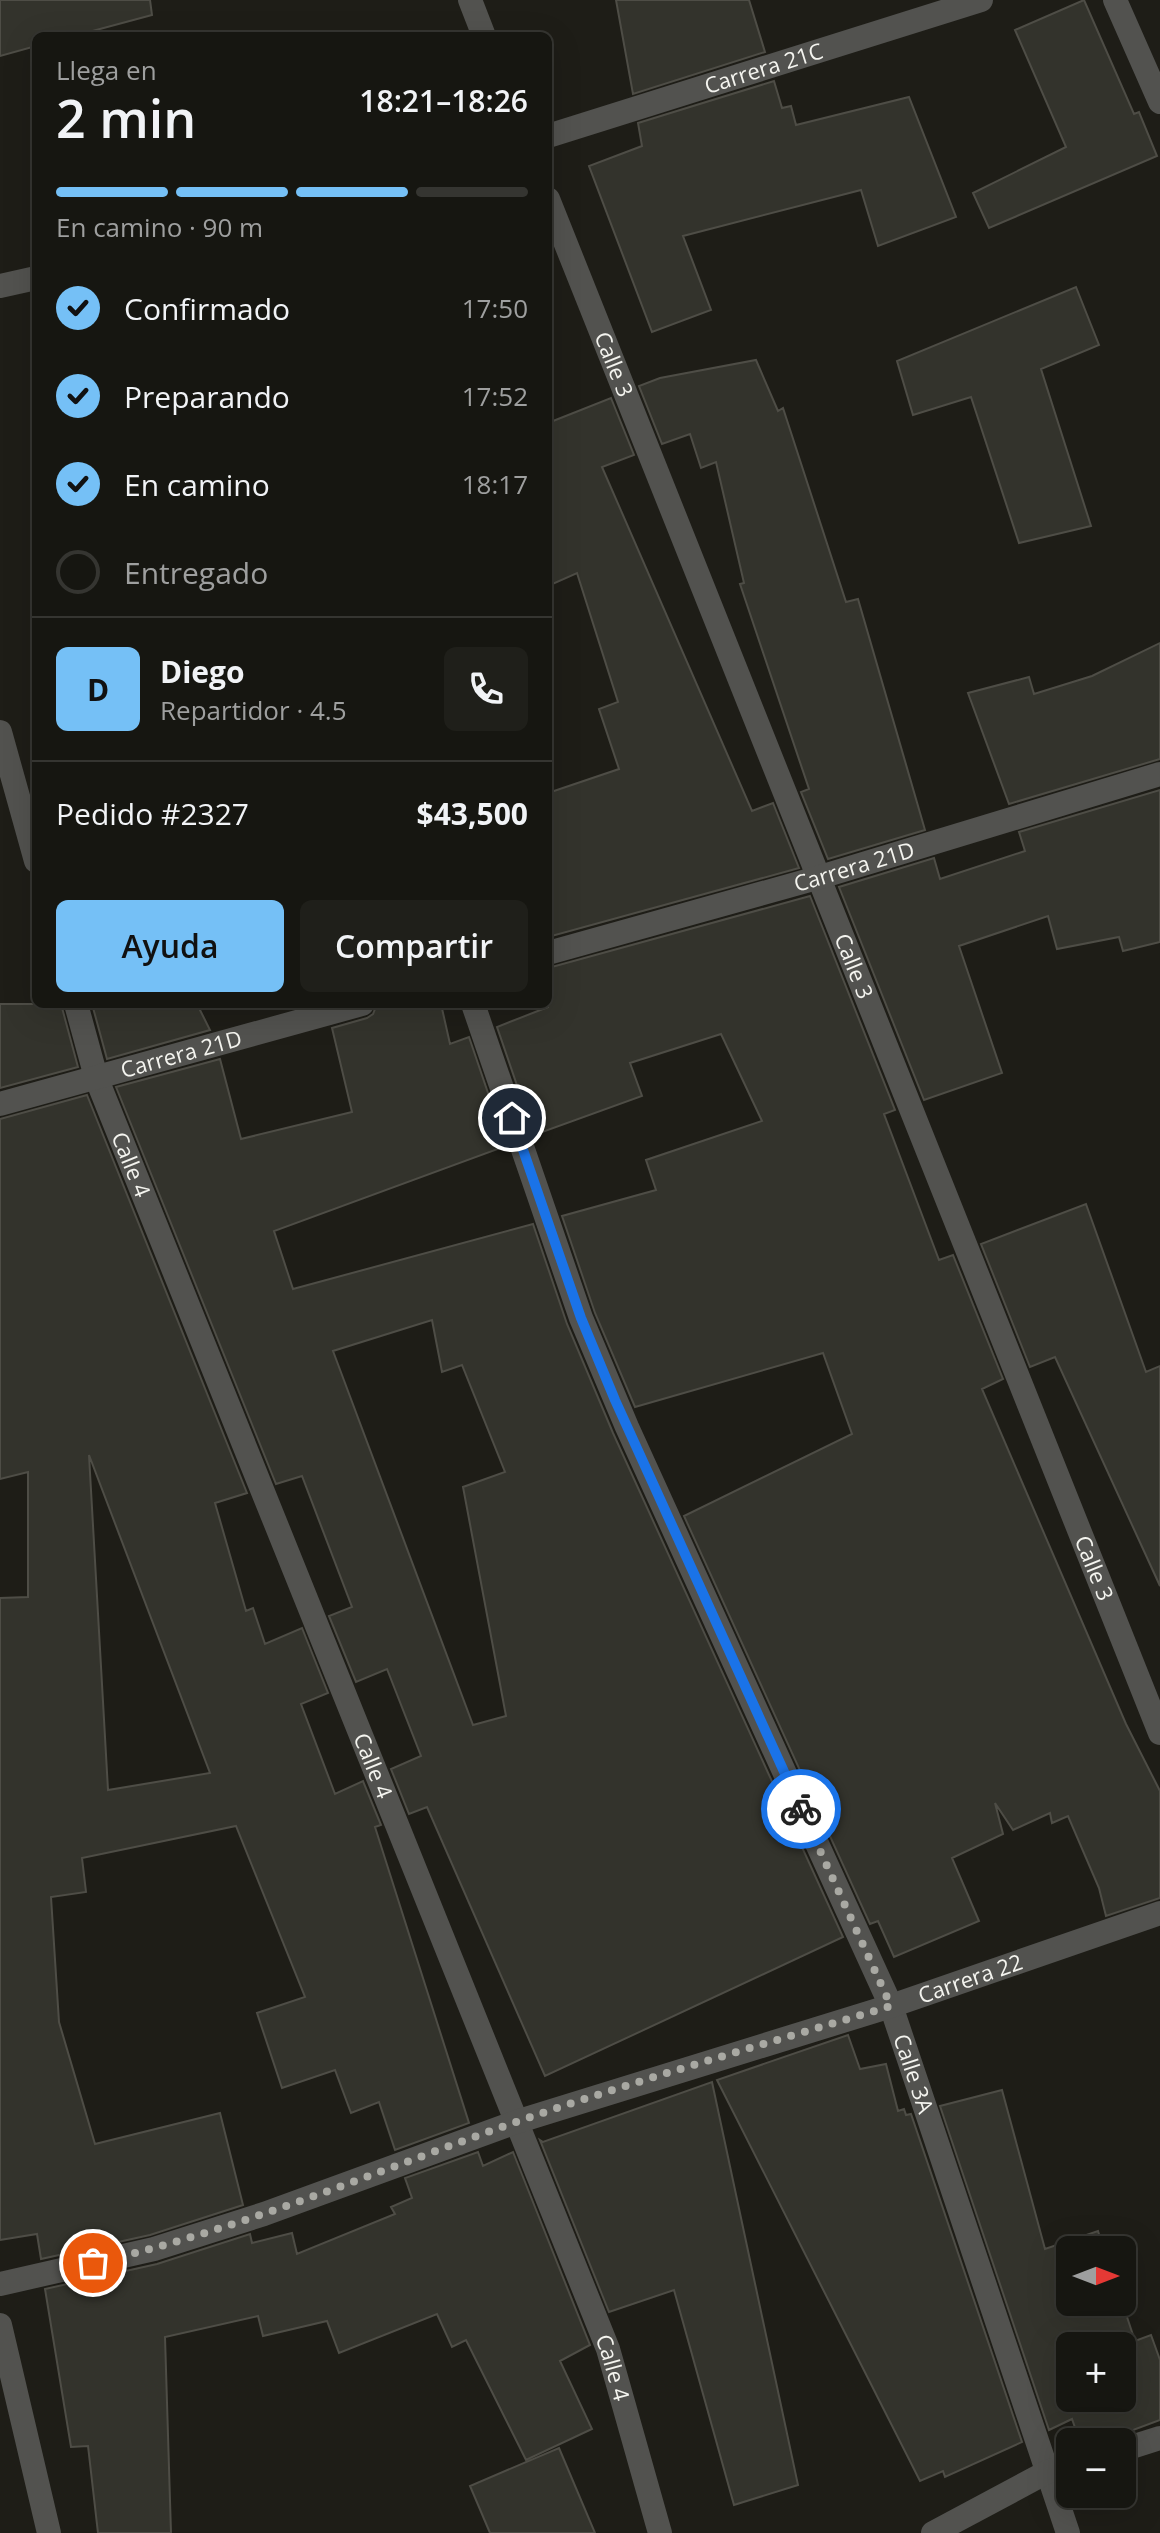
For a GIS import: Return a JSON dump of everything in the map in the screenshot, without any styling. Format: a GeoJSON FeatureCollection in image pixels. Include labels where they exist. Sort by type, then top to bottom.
{"type":"FeatureCollection","features":[{"type":"Feature","properties":{"kind":"street"},"geometry":{"type":"LineString","coordinates":[[470,0],[482,32]]}},
{"type":"Feature","properties":{"kind":"street","name":"Carrera 21C"},"geometry":{"type":"LineString","coordinates":[[552,135],[981,0]]}},
{"type":"Feature","properties":{"kind":"street"},"geometry":{"type":"LineString","coordinates":[[1115,0],[1160,102]]}},
{"type":"Feature","properties":{"kind":"street","name":"Calle 3"},"geometry":{"type":"LineString","coordinates":[[552,209],[1160,1733]]}},
{"type":"Feature","properties":{"kind":"street"},"geometry":{"type":"LineString","coordinates":[[0,286],[32,279]]}},
{"type":"Feature","properties":{"kind":"street"},"geometry":{"type":"LineString","coordinates":[[0,732],[32,847]]}},
{"type":"Feature","properties":{"kind":"street","name":"Carrera 21D"},"geometry":{"type":"LineString","coordinates":[[552,952],[817,878],[1160,774]]}},
{"type":"Feature","properties":{"kind":"street","name":"Calle 4"},"geometry":{"type":"LineString","coordinates":[[77,1008],[96,1077],[608,2349],[660,2533]]}},
{"type":"Feature","properties":{"kind":"street","name":"Carrera 21D"},"geometry":{"type":"LineString","coordinates":[[0,1104],[347,1008]]}},
{"type":"Feature","properties":{"kind":"street","name":"Calle 3A"},"geometry":{"type":"LineString","coordinates":[[474,1008],[581,1318],[621,1413],[891,2006],[1056,2460]]}},
{"type":"Feature","properties":{"kind":"street","name":"Carrera 22"},"geometry":{"type":"LineString","coordinates":[[0,2284],[154,2249],[264,2214],[516,2122],[891,2006],[1160,1913]]}},
{"type":"Feature","properties":{"kind":"street"},"geometry":{"type":"LineString","coordinates":[[0,2325],[49,2533]]}},
{"type":"Feature","properties":{"kind":"street"},"geometry":{"type":"LineString","coordinates":[[1136,2446],[1160,2438]]}},
{"type":"Feature","properties":{"kind":"street"},"geometry":{"type":"LineString","coordinates":[[933,2533],[1056,2470]]}},
{"type":"Feature","properties":{"kind":"street","name":"Calle 3A"},"geometry":{"type":"LineString","coordinates":[[1065,2508],[1068,2533]]}},
{"type":"Feature","properties":{"kind":"building"},"geometry":{"type":"Polygon","coordinates":[[[0,0],[150,0],[152,15],[89,32],[32,32],[32,47],[0,56],[0,0]]]}},
{"type":"Feature","properties":{"kind":"building"},"geometry":{"type":"Polygon","coordinates":[[[616,0],[749,0],[765,52],[633,94],[616,0]]]}},
{"type":"Feature","properties":{"kind":"building"},"geometry":{"type":"Polygon","coordinates":[[[1084,0],[1134,114],[1139,112],[1157,156],[989,228],[973,193],[1066,147],[1015,30],[1084,0]]]}},
{"type":"Feature","properties":{"kind":"building"},"geometry":{"type":"Polygon","coordinates":[[[774,81],[782,108],[791,106],[796,125],[909,97],[956,217],[878,246],[861,190],[683,236],[711,310],[652,332],[589,166],[642,146],[638,123],[774,81]]]}},
{"type":"Feature","properties":{"kind":"building"},"geometry":{"type":"Polygon","coordinates":[[[1076,287],[1099,345],[1041,369],[1091,526],[1019,543],[971,397],[913,415],[897,361],[1076,287]]]}},
{"type":"Feature","properties":{"kind":"building"},"geometry":{"type":"Polygon","coordinates":[[[756,360],[778,411],[783,408],[846,602],[858,599],[925,830],[828,859],[801,792],[809,789],[740,584],[744,583],[716,462],[701,468],[690,434],[662,444],[639,386],[660,378],[756,360]]]}},
{"type":"Feature","properties":{"kind":"building"},"geometry":{"type":"Polygon","coordinates":[[[611,398],[634,455],[602,467],[752,811],[773,803],[799,868],[552,936],[552,792],[619,769],[599,709],[618,702],[577,573],[552,584],[552,421],[611,398]]]}},
{"type":"Feature","properties":{"kind":"building"},"geometry":{"type":"Polygon","coordinates":[[[1160,643],[1160,759],[1009,804],[968,693],[1029,677],[1034,694],[1092,676],[1160,643]]]}},
{"type":"Feature","properties":{"kind":"building"},"geometry":{"type":"Polygon","coordinates":[[[1160,790],[1160,942],[1123,951],[1119,937],[1057,949],[1048,916],[959,946],[1002,1073],[924,1100],[839,887],[934,858],[940,879],[1025,851],[1019,832],[1160,790]]]}},
{"type":"Feature","properties":{"kind":"building"},"geometry":{"type":"Polygon","coordinates":[[[810,896],[895,1110],[884,1114],[939,1260],[953,1255],[1003,1379],[982,1389],[1126,1724],[1160,1791],[1160,1898],[1106,1916],[1099,1888],[1068,1816],[1052,1823],[1050,1813],[1013,1830],[995,1803],[1003,1834],[952,1858],[979,1921],[894,1957],[878,1921],[870,1924],[684,1516],[852,1434],[823,1353],[635,1407],[595,1313],[562,1216],[656,1190],[646,1160],[762,1121],[721,1034],[630,1063],[642,1096],[534,1135],[497,1027],[552,1008],[552,967],[810,896]]]}},
{"type":"Feature","properties":{"kind":"building"},"geometry":{"type":"Polygon","coordinates":[[[0,1004],[62,1008],[78,1067],[0,1088],[0,1004]]]}},
{"type":"Feature","properties":{"kind":"building"},"geometry":{"type":"Polygon","coordinates":[[[93,1008],[199,1008],[210,1030],[107,1059],[93,1008]]]}},
{"type":"Feature","properties":{"kind":"building"},"geometry":{"type":"Polygon","coordinates":[[[375,1008],[442,1008],[450,1044],[469,1037],[506,1146],[274,1231],[293,1289],[533,1224],[567,1324],[613,1433],[843,1937],[545,2076],[427,1807],[409,1814],[391,1769],[421,1756],[387,1669],[356,1682],[329,1616],[352,1607],[302,1476],[276,1484],[116,1087],[220,1059],[241,1139],[352,1112],[332,1028],[367,1018],[375,1008]],[[432,1320],[333,1351],[473,1725],[506,1716],[463,1487],[505,1472],[462,1365],[442,1372],[432,1320]]]}},
{"type":"Feature","properties":{"kind":"building"},"geometry":{"type":"Polygon","coordinates":[[[87,1095],[247,1493],[215,1503],[246,1611],[253,1608],[265,1644],[302,1628],[328,1693],[301,1704],[335,1794],[363,1781],[381,1825],[375,1827],[469,2123],[395,2150],[379,2102],[351,2113],[335,2070],[282,2088],[257,2013],[305,1997],[236,1826],[82,1858],[86,1892],[51,1897],[59,2022],[95,2144],[220,2113],[243,2205],[150,2235],[41,2259],[37,2234],[0,2240],[0,1598],[28,1597],[28,1472],[0,1479],[0,1119],[87,1095]],[[89,1455],[108,1790],[210,1773],[89,1455]]]}},
{"type":"Feature","properties":{"kind":"building"},"geometry":{"type":"Polygon","coordinates":[[[1086,1204],[1146,1372],[1160,1366],[1160,1586],[1055,1357],[1030,1367],[981,1244],[1086,1204]]]}},
{"type":"Feature","properties":{"kind":"building"},"geometry":{"type":"Polygon","coordinates":[[[848,2035],[860,2069],[886,2064],[898,2111],[904,2109],[906,2115],[911,2114],[1022,2442],[945,2477],[943,2471],[920,2481],[717,2080],[848,2035]]]}},
{"type":"Feature","properties":{"kind":"building"},"geometry":{"type":"Polygon","coordinates":[[[712,2082],[798,2485],[734,2505],[674,2290],[609,2312],[540,2140],[543,2142],[712,2082]]]}},
{"type":"Feature","properties":{"kind":"building"},"geometry":{"type":"Polygon","coordinates":[[[1002,2090],[1045,2249],[1056,2245],[1056,2316],[1127,2316],[1132,2332],[1056,2332],[1056,2412],[1136,2412],[1136,2341],[1151,2335],[1160,2360],[1160,2420],[1136,2429],[1075,2428],[1072,2419],[1049,2430],[940,2106],[1002,2090]]]}},
{"type":"Feature","properties":{"kind":"building"},"geometry":{"type":"Polygon","coordinates":[[[478,2152],[483,2166],[513,2152],[590,2345],[560,2361],[592,2429],[526,2460],[466,2340],[452,2347],[437,2314],[339,2353],[327,2321],[263,2336],[258,2316],[165,2337],[171,2533],[98,2533],[88,2446],[71,2447],[45,2289],[157,2264],[250,2234],[252,2243],[292,2233],[297,2254],[395,2214],[391,2207],[412,2198],[405,2178],[478,2152]]]}},
{"type":"Feature","properties":{"kind":"building"},"geometry":{"type":"Polygon","coordinates":[[[1098,2231],[1100,2236],[1083,2236],[1098,2231]]]}},
{"type":"Feature","properties":{"kind":"building"},"geometry":{"type":"Polygon","coordinates":[[[559,2448],[595,2533],[490,2533],[470,2486],[559,2448]]]}},
{"type":"Feature","properties":{"kind":"way so far"},"geometry":{"type":"LineString","coordinates":[[93,2263],[154,2249],[264,2214],[516,2122],[891,2006],[801,1809]]}},
{"type":"Feature","properties":{"kind":"route"},"geometry":{"type":"LineString","coordinates":[[512,1118],[581,1318],[615,1400],[801,1809]]}}]}
